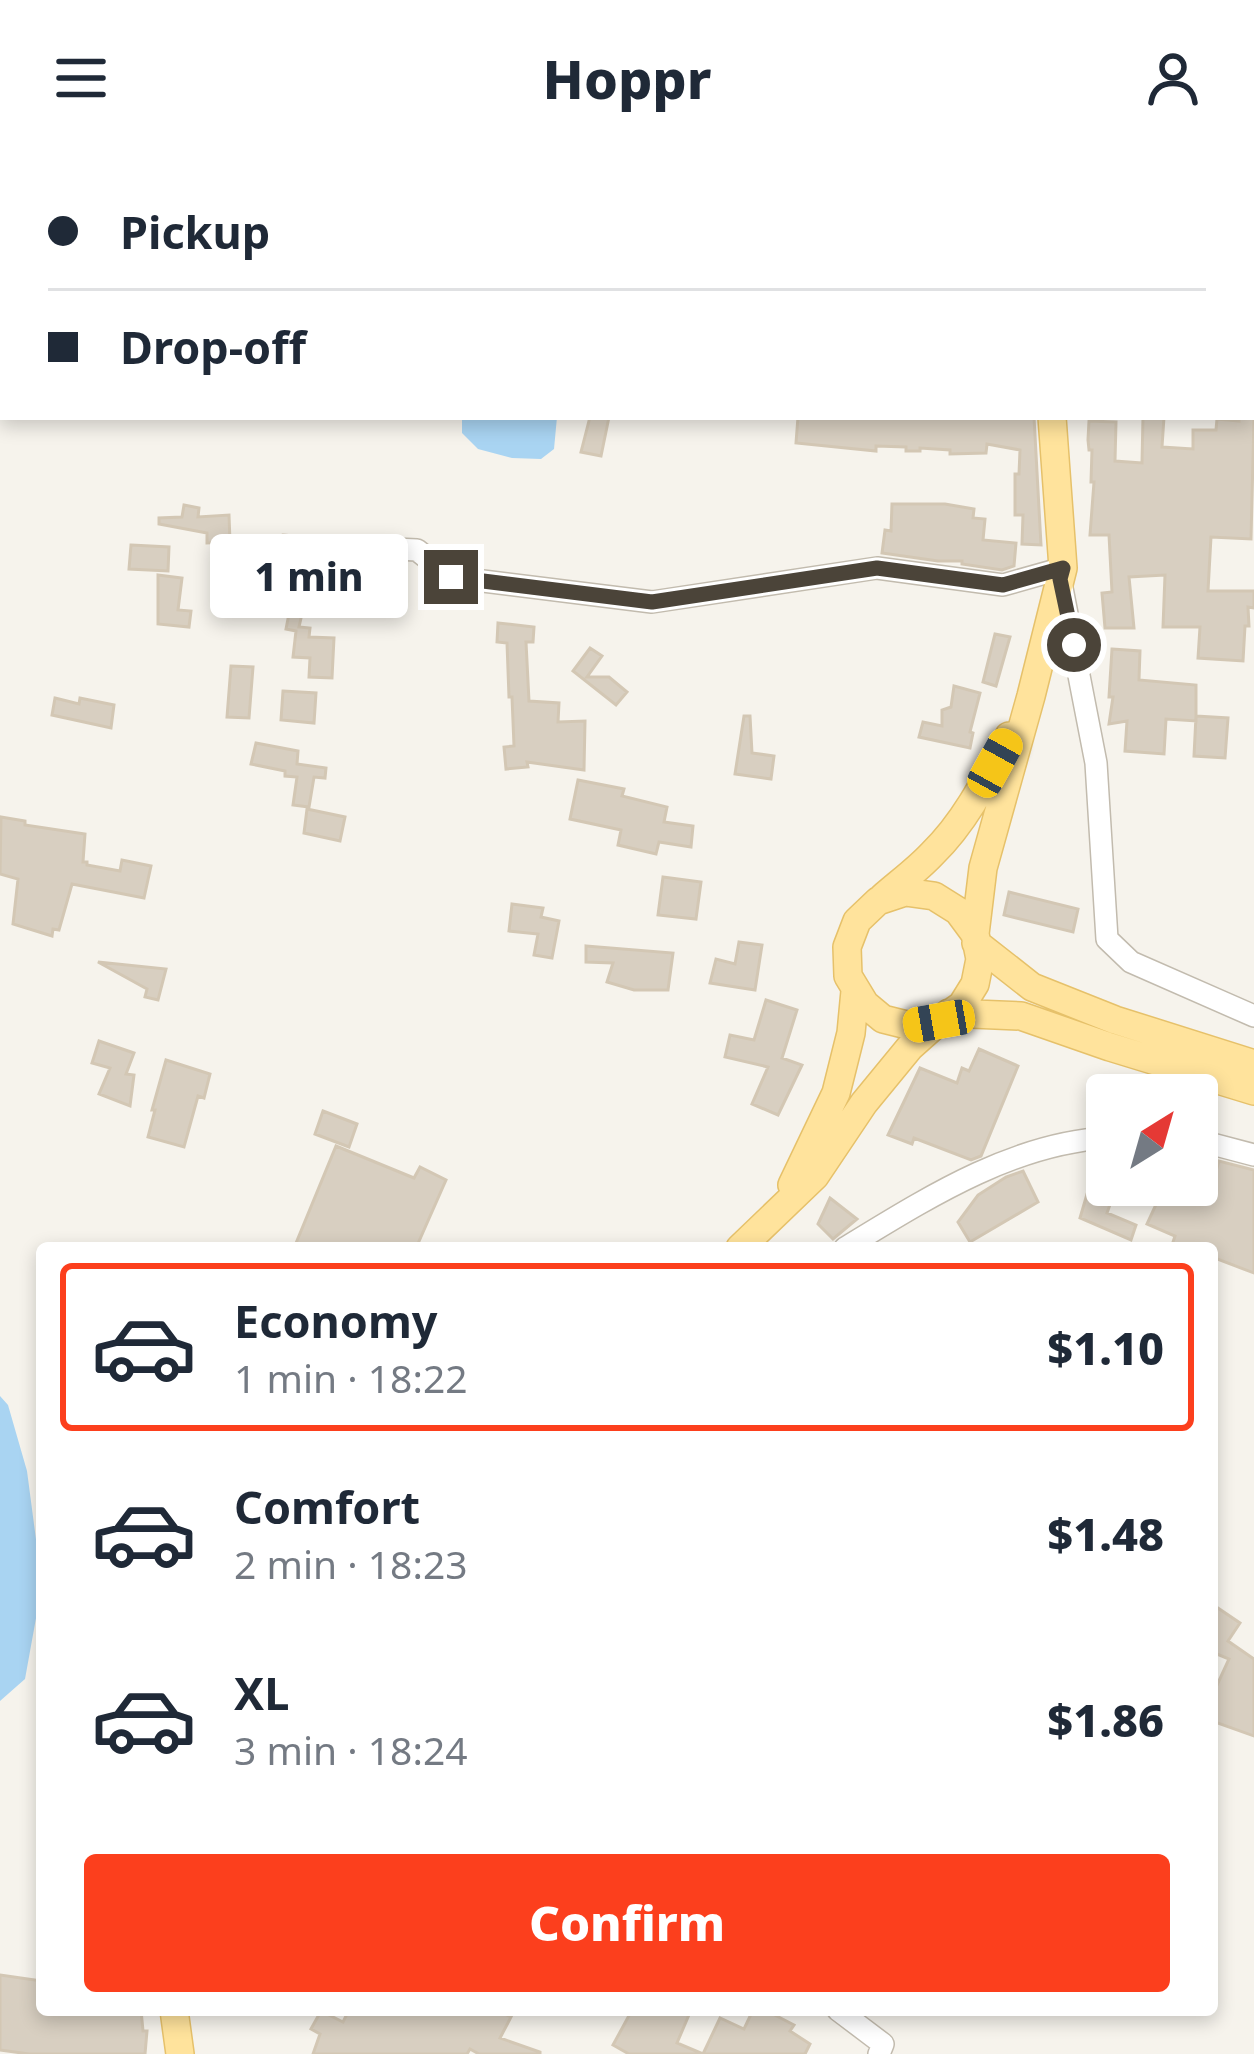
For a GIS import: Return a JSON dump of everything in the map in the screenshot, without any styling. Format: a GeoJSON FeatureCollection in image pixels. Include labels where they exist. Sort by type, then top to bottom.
{"type":"FeatureCollection","features":[{"type":"Feature","properties":{"kind":"main road"},"geometry":{"type":"LineString","coordinates":[[746,1242],[815,1176],[885,1076],[962,1005],[975,983],[983,868],[1061,574],[1052,420]]}},
{"type":"Feature","properties":{"kind":"main road"},"geometry":{"type":"LineString","coordinates":[[1031,696],[955,828],[857,921],[847,947],[848,976],[855,991],[884,1019],[911,1026],[944,1017],[1022,1016],[1254,1091]]}},
{"type":"Feature","properties":{"kind":"main road"},"geometry":{"type":"LineString","coordinates":[[878,901],[905,892],[934,896],[958,910],[976,939],[1032,987],[1115,1020],[1254,1064]]}},
{"type":"Feature","properties":{"kind":"main road"},"geometry":{"type":"LineString","coordinates":[[783,1205],[836,1093],[851,1034],[855,991]]}},
{"type":"Feature","properties":{"kind":"main road"},"geometry":{"type":"LineString","coordinates":[[175,2016],[180,2054]]}},
{"type":"Feature","properties":{"kind":"street"},"geometry":{"type":"LineString","coordinates":[[351,547],[417,550],[451,577],[652,602],[877,568],[1003,585],[1061,574],[1096,763],[1107,939],[1131,962],[1254,1016]]}},
{"type":"Feature","properties":{"kind":"street"},"geometry":{"type":"LineString","coordinates":[[855,1242],[994,1167],[1086,1140]]}},
{"type":"Feature","properties":{"kind":"street"},"geometry":{"type":"LineString","coordinates":[[1218,1146],[1254,1155]]}},
{"type":"Feature","properties":{"kind":"street"},"geometry":{"type":"LineString","coordinates":[[846,2016],[884,2044],[879,2054]]}},
{"type":"Feature","properties":{"kind":"water"},"geometry":{"type":"Polygon","coordinates":[[[462,420],[557,420],[554,449],[541,459],[478,449],[462,433],[462,420]]]}},
{"type":"Feature","properties":{"kind":"water"},"geometry":{"type":"Polygon","coordinates":[[[0,1396],[8,1405],[27,1471],[36,1539],[36,1618],[25,1679],[0,1701],[0,1396]]]}},
{"type":"Feature","properties":{"kind":"building"},"geometry":{"type":"Polygon","coordinates":[[[589,420],[608,420],[601,456],[581,452],[589,420]]]}},
{"type":"Feature","properties":{"kind":"building"},"geometry":{"type":"Polygon","coordinates":[[[798,420],[1034,420],[1041,545],[1022,544],[1023,515],[1015,515],[1020,450],[987,444],[986,453],[950,454],[950,450],[876,446],[876,451],[796,443],[798,420]]]}},
{"type":"Feature","properties":{"kind":"building"},"geometry":{"type":"Polygon","coordinates":[[[1143,420],[1164,420],[1162,447],[1193,449],[1193,430],[1216,430],[1217,420],[1254,420],[1251,539],[1211,537],[1208,591],[1254,591],[1243,661],[1198,658],[1200,627],[1163,627],[1165,575],[1129,577],[1134,628],[1105,628],[1102,593],[1112,592],[1109,535],[1090,535],[1094,482],[1089,421],[1116,422],[1115,461],[1142,463],[1143,420]]]}},
{"type":"Feature","properties":{"kind":"building"},"geometry":{"type":"Polygon","coordinates":[[[892,504],[974,509],[973,518],[985,519],[983,540],[1016,543],[1014,566],[1002,570],[882,553],[885,530],[891,531],[892,504]]]}},
{"type":"Feature","properties":{"kind":"building"},"geometry":{"type":"Polygon","coordinates":[[[184,505],[199,508],[198,517],[229,515],[230,542],[207,543],[207,533],[159,524],[159,518],[182,517],[184,505]]]}},
{"type":"Feature","properties":{"kind":"building"},"geometry":{"type":"Polygon","coordinates":[[[283,535],[319,538],[317,561],[324,561],[323,573],[351,576],[358,562],[403,564],[384,597],[394,598],[392,613],[351,610],[351,600],[306,596],[299,627],[310,628],[309,637],[334,638],[332,678],[309,677],[310,658],[293,657],[296,631],[286,629],[298,568],[277,562],[283,535]]]}},
{"type":"Feature","properties":{"kind":"building"},"geometry":{"type":"Polygon","coordinates":[[[131,545],[169,547],[168,571],[129,569],[131,545]]]}},
{"type":"Feature","properties":{"kind":"building"},"geometry":{"type":"Polygon","coordinates":[[[158,575],[182,578],[178,610],[191,611],[189,627],[158,624],[158,575]]]}},
{"type":"Feature","properties":{"kind":"building"},"geometry":{"type":"Polygon","coordinates":[[[498,623],[534,627],[533,642],[526,642],[529,701],[559,703],[558,722],[585,721],[584,770],[527,762],[528,767],[506,769],[504,747],[514,746],[512,697],[507,643],[497,642],[498,623]]]}},
{"type":"Feature","properties":{"kind":"building"},"geometry":{"type":"Polygon","coordinates":[[[995,634],[1010,637],[996,686],[983,682],[995,634]]]}},
{"type":"Feature","properties":{"kind":"building"},"geometry":{"type":"Polygon","coordinates":[[[590,648],[602,656],[587,677],[609,677],[627,692],[616,705],[573,671],[590,648]]]}},
{"type":"Feature","properties":{"kind":"building"},"geometry":{"type":"Polygon","coordinates":[[[1112,649],[1140,651],[1139,680],[1196,685],[1196,721],[1166,719],[1164,754],[1125,751],[1127,721],[1109,724],[1112,649]]]}},
{"type":"Feature","properties":{"kind":"building"},"geometry":{"type":"Polygon","coordinates":[[[231,666],[253,667],[249,718],[227,717],[231,666]]]}},
{"type":"Feature","properties":{"kind":"building"},"geometry":{"type":"Polygon","coordinates":[[[954,686],[980,693],[970,748],[919,737],[923,722],[942,726],[942,710],[951,707],[954,686]]]}},
{"type":"Feature","properties":{"kind":"building"},"geometry":{"type":"Polygon","coordinates":[[[283,691],[316,693],[314,723],[281,720],[283,691]]]}},
{"type":"Feature","properties":{"kind":"building"},"geometry":{"type":"Polygon","coordinates":[[[55,698],[114,705],[111,728],[52,715],[55,698]]]}},
{"type":"Feature","properties":{"kind":"building"},"geometry":{"type":"Polygon","coordinates":[[[744,716],[750,716],[752,753],[774,756],[771,779],[735,774],[744,716]]]}},
{"type":"Feature","properties":{"kind":"building"},"geometry":{"type":"Polygon","coordinates":[[[1196,716],[1228,718],[1225,758],[1194,756],[1196,716]]]}},
{"type":"Feature","properties":{"kind":"building"},"geometry":{"type":"Polygon","coordinates":[[[256,743],[298,751],[297,764],[326,768],[325,778],[314,777],[309,807],[293,805],[297,777],[251,764],[256,743]]]}},
{"type":"Feature","properties":{"kind":"building"},"geometry":{"type":"Polygon","coordinates":[[[578,780],[624,789],[622,796],[667,807],[664,822],[693,826],[691,847],[659,842],[656,854],[618,845],[621,830],[570,819],[578,780]]]}},
{"type":"Feature","properties":{"kind":"building"},"geometry":{"type":"Polygon","coordinates":[[[307,809],[345,817],[340,841],[304,833],[307,809]]]}},
{"type":"Feature","properties":{"kind":"building"},"geometry":{"type":"Polygon","coordinates":[[[1,817],[85,834],[83,862],[87,865],[120,871],[122,860],[151,866],[144,898],[72,884],[59,930],[53,929],[52,936],[13,924],[18,879],[0,874],[1,817]]]}},
{"type":"Feature","properties":{"kind":"building"},"geometry":{"type":"Polygon","coordinates":[[[663,877],[701,882],[696,919],[658,915],[663,877]]]}},
{"type":"Feature","properties":{"kind":"building"},"geometry":{"type":"Polygon","coordinates":[[[1009,892],[1078,909],[1073,932],[1004,915],[1009,892]]]}},
{"type":"Feature","properties":{"kind":"building"},"geometry":{"type":"Polygon","coordinates":[[[512,904],[543,908],[541,917],[559,921],[552,958],[534,955],[538,934],[509,931],[512,904]]]}},
{"type":"Feature","properties":{"kind":"building"},"geometry":{"type":"Polygon","coordinates":[[[739,942],[762,945],[755,990],[710,983],[716,959],[735,964],[739,942]]]}},
{"type":"Feature","properties":{"kind":"building"},"geometry":{"type":"Polygon","coordinates":[[[586,946],[673,953],[668,990],[634,990],[607,982],[613,963],[586,962],[586,946]]]}},
{"type":"Feature","properties":{"kind":"building"},"geometry":{"type":"Polygon","coordinates":[[[98,962],[166,969],[158,1000],[145,997],[147,989],[98,962]]]}},
{"type":"Feature","properties":{"kind":"building"},"geometry":{"type":"Polygon","coordinates":[[[766,1000],[797,1010],[782,1058],[802,1065],[778,1115],[752,1104],[768,1067],[725,1057],[730,1035],[754,1040],[766,1000]]]}},
{"type":"Feature","properties":{"kind":"building"},"geometry":{"type":"Polygon","coordinates":[[[99,1041],[134,1053],[126,1074],[134,1075],[130,1106],[99,1094],[110,1068],[92,1063],[99,1041]]]}},
{"type":"Feature","properties":{"kind":"building"},"geometry":{"type":"Polygon","coordinates":[[[979,1049],[1018,1066],[981,1156],[971,1160],[914,1138],[912,1144],[888,1135],[920,1068],[957,1083],[962,1068],[969,1071],[979,1049]]]}},
{"type":"Feature","properties":{"kind":"building"},"geometry":{"type":"Polygon","coordinates":[[[166,1060],[210,1074],[204,1098],[198,1096],[184,1147],[148,1137],[166,1060]]]}},
{"type":"Feature","properties":{"kind":"building"},"geometry":{"type":"Polygon","coordinates":[[[323,1111],[357,1124],[349,1147],[315,1134],[323,1111]]]}},
{"type":"Feature","properties":{"kind":"building"},"geometry":{"type":"Polygon","coordinates":[[[336,1146],[414,1178],[420,1167],[446,1180],[419,1242],[296,1242],[336,1146]]]}},
{"type":"Feature","properties":{"kind":"building"},"geometry":{"type":"Polygon","coordinates":[[[1219,1161],[1254,1170],[1254,1273],[1218,1259],[1218,1242],[1173,1242],[1175,1236],[1147,1224],[1155,1206],[1218,1206],[1219,1161]]]}},
{"type":"Feature","properties":{"kind":"building"},"geometry":{"type":"Polygon","coordinates":[[[1023,1171],[1038,1202],[970,1242],[958,1222],[978,1195],[1023,1171]]]}},
{"type":"Feature","properties":{"kind":"building"},"geometry":{"type":"Polygon","coordinates":[[[830,1198],[857,1219],[833,1239],[818,1224],[830,1198]]]}},
{"type":"Feature","properties":{"kind":"building"},"geometry":{"type":"Polygon","coordinates":[[[1086,1198],[1086,1206],[1110,1206],[1107,1213],[1136,1225],[1131,1240],[1080,1218],[1086,1198]]]}},
{"type":"Feature","properties":{"kind":"building"},"geometry":{"type":"Polygon","coordinates":[[[1218,1608],[1240,1623],[1228,1641],[1254,1659],[1254,1736],[1218,1723],[1218,1683],[1229,1659],[1218,1654],[1218,1608]]]}},
{"type":"Feature","properties":{"kind":"building"},"geometry":{"type":"Polygon","coordinates":[[[0,1975],[36,1980],[36,2016],[142,2016],[143,2031],[147,2031],[145,2054],[0,2050],[0,1975]]]}},
{"type":"Feature","properties":{"kind":"building"},"geometry":{"type":"Polygon","coordinates":[[[318,2016],[343,2022],[346,2016],[509,2016],[500,2038],[540,2054],[479,2054],[470,2049],[467,2054],[313,2054],[320,2034],[311,2029],[318,2016]]]}},
{"type":"Feature","properties":{"kind":"building"},"geometry":{"type":"Polygon","coordinates":[[[629,2016],[688,2016],[677,2043],[703,2054],[629,2054],[613,2045],[629,2016]]]}},
{"type":"Feature","properties":{"kind":"building"},"geometry":{"type":"Polygon","coordinates":[[[750,2016],[777,2016],[794,2025],[790,2031],[810,2044],[805,2054],[703,2054],[720,2018],[744,2029],[750,2016]]]}},
{"type":"Feature","properties":{"kind":"route"},"geometry":{"type":"LineString","coordinates":[[451,577],[652,602],[877,568],[1003,585],[1063,568],[1060,579],[1074,645]]}}]}
